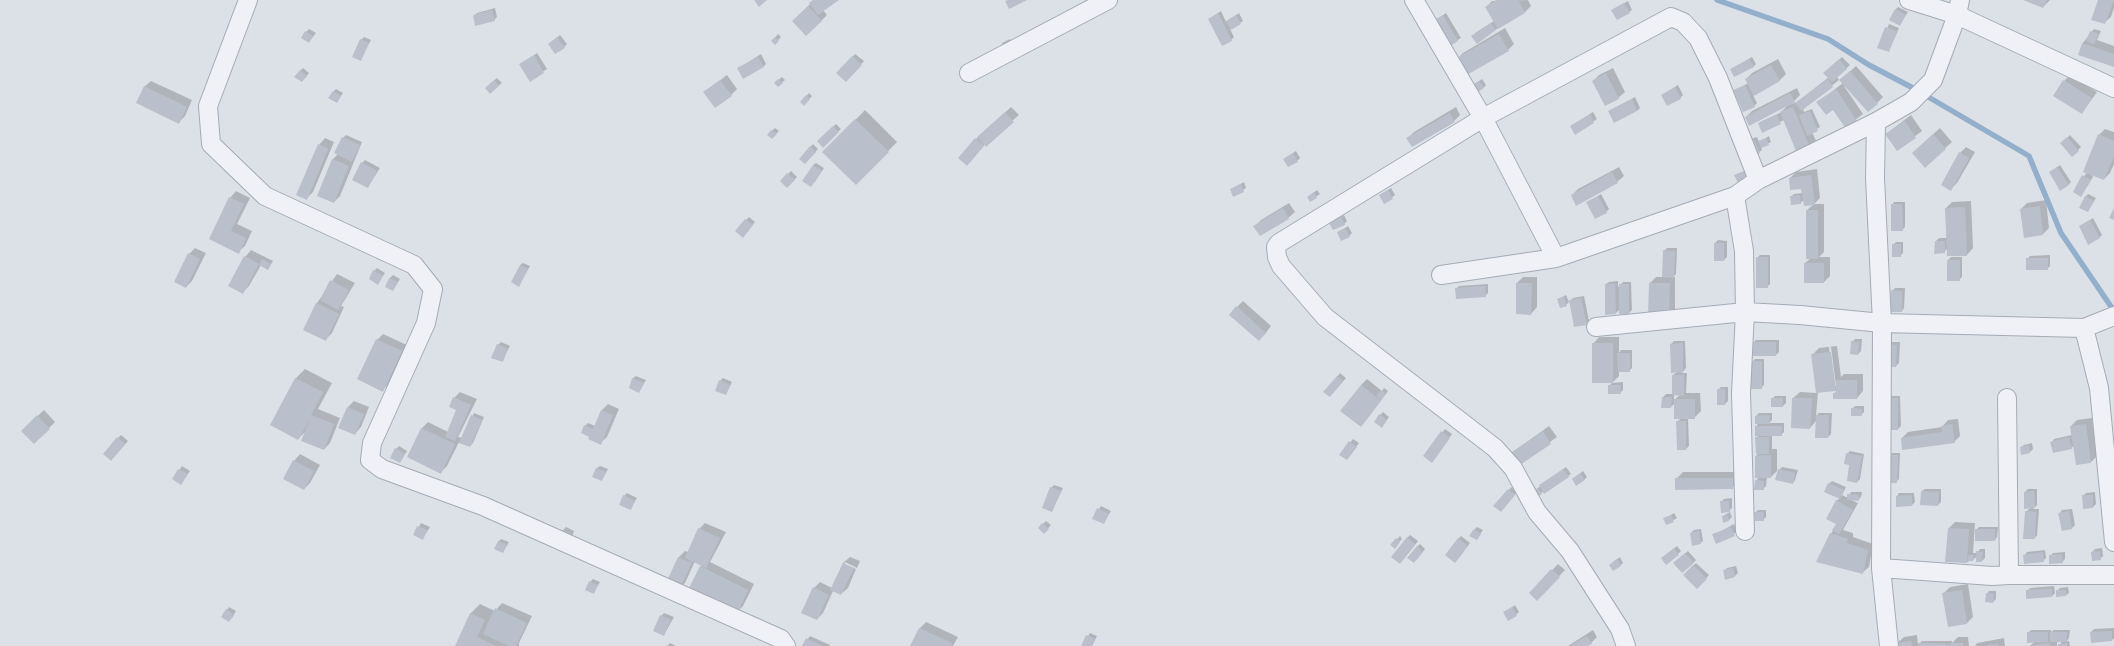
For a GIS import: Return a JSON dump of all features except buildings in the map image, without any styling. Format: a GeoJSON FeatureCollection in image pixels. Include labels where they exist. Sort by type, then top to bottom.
{"type":"FeatureCollection","features":[{"type":"Feature","properties":{"kind":"street"},"geometry":{"type":"LineString","coordinates":[[248,0],[208,106],[211,144],[265,196],[414,265],[433,289],[426,322],[372,443],[370,460],[382,469],[483,506],[782,639],[786,646]]}},
{"type":"Feature","properties":{"kind":"street"},"geometry":{"type":"LineString","coordinates":[[969,73],[1108,0]]}},
{"type":"Feature","properties":{"kind":"street"},"geometry":{"type":"LineString","coordinates":[[1414,0],[1483,118],[1556,258]]}},
{"type":"Feature","properties":{"kind":"street"},"geometry":{"type":"LineString","coordinates":[[1909,0],[1959,7],[2114,88]]}},
{"type":"Feature","properties":{"kind":"street"},"geometry":{"type":"LineString","coordinates":[[1441,275],[1556,258],[1735,196],[1758,180],[1876,122],[1912,102],[1933,80],[1959,7]]}},
{"type":"Feature","properties":{"kind":"street"},"geometry":{"type":"LineString","coordinates":[[1626,646],[1620,629],[1570,551],[1537,512],[1513,468],[1500,453],[1325,317],[1281,266],[1277,257],[1276,247],[1279,243],[1483,118],[1671,17],[1677,18],[1698,38],[1702,44],[1718,78],[1758,180]]}},
{"type":"Feature","properties":{"kind":"street"},"geometry":{"type":"LineString","coordinates":[[1876,122],[1875,178],[1882,324],[1880,568],[1889,646]]}},
{"type":"Feature","properties":{"kind":"street"},"geometry":{"type":"LineString","coordinates":[[1735,196],[1744,251],[1746,312],[1741,393],[1745,531]]}},
{"type":"Feature","properties":{"kind":"street"},"geometry":{"type":"LineString","coordinates":[[1596,327],[1746,312],[1800,315],[1882,324],[2084,328],[2114,316]]}},
{"type":"Feature","properties":{"kind":"street"},"geometry":{"type":"LineString","coordinates":[[2084,328],[2099,388],[2114,542]]}},
{"type":"Feature","properties":{"kind":"street"},"geometry":{"type":"LineString","coordinates":[[2008,398],[2009,575]]}},
{"type":"Feature","properties":{"kind":"street"},"geometry":{"type":"LineString","coordinates":[[1880,568],[1992,576],[2114,574]]}},
{"type":"Feature","properties":{"kind":"waterway"},"geometry":{"type":"LineString","coordinates":[[1717,0],[1828,39],[1869,65],[1913,88],[2029,156],[2061,233],[2114,311]]}}]}
